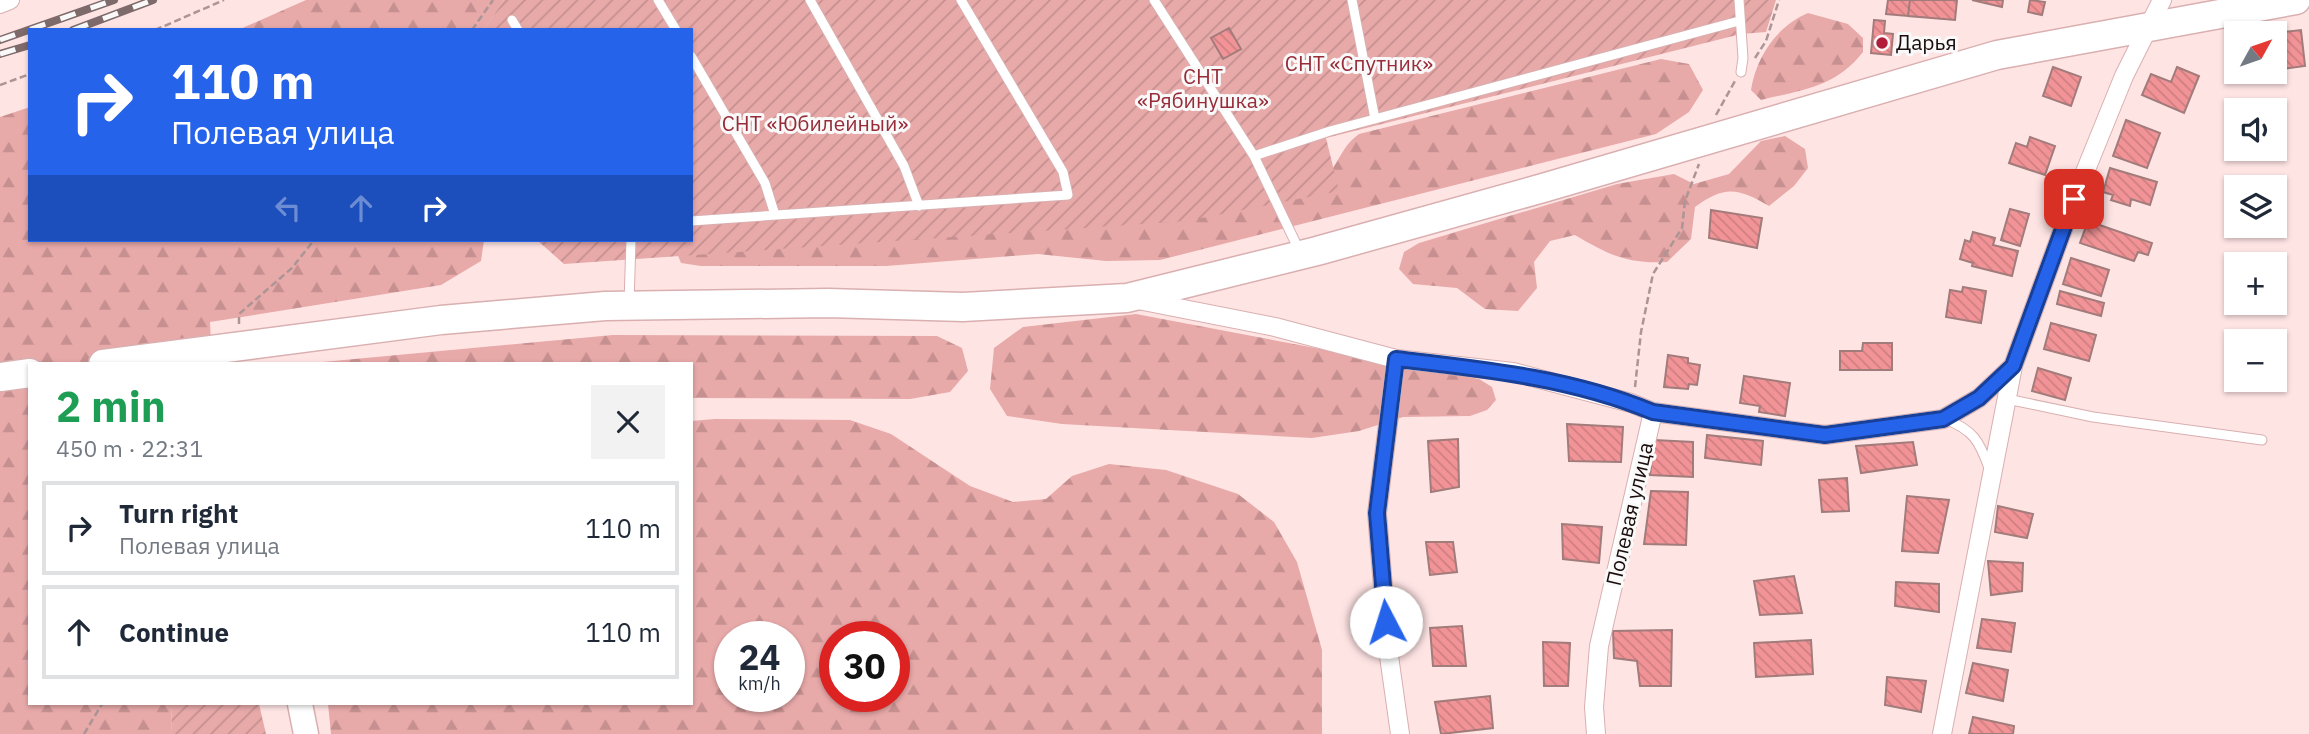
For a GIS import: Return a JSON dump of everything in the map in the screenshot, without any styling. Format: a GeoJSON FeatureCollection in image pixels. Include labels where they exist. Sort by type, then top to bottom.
{"type":"FeatureCollection","features":[{"type":"Feature","properties":{"kind":"main road"},"geometry":{"type":"LineString","coordinates":[[134,362],[241,355],[454,318],[629,306],[828,303],[963,307],[1127,298],[1301,255],[1707,142],[1997,55],[2296,0]]}},
{"type":"Feature","properties":{"kind":"main road"},"geometry":{"type":"LineString","coordinates":[[0,377],[28,373]]}},
{"type":"Feature","properties":{"kind":"street"},"geometry":{"type":"LineString","coordinates":[[0,4],[10,0]]}},
{"type":"Feature","properties":{"kind":"street"},"geometry":{"type":"LineString","coordinates":[[1942,734],[2013,366],[2074,199],[2124,76],[2162,0]]}},
{"type":"Feature","properties":{"kind":"street","name":"Полевая улица"},"geometry":{"type":"LineString","coordinates":[[1127,298],[1275,327],[1396,359],[1513,372],[1631,403],[1653,412],[1599,646],[1594,707],[1596,734]]}},
{"type":"Feature","properties":{"kind":"street"},"geometry":{"type":"LineString","coordinates":[[1396,359],[1377,513],[1388,649],[1400,734]]}},
{"type":"Feature","properties":{"kind":"street"},"geometry":{"type":"LineString","coordinates":[[1653,412],[1825,435],[1943,419],[1979,398],[2013,366]]}},
{"type":"Feature","properties":{"kind":"street"},"geometry":{"type":"LineString","coordinates":[[300,705],[306,734]]}},
{"type":"Feature","properties":{"kind":"lane"},"geometry":{"type":"LineString","coordinates":[[658,0],[675,28]]}},
{"type":"Feature","properties":{"kind":"lane"},"geometry":{"type":"LineString","coordinates":[[810,0],[904,166],[919,206]]}},
{"type":"Feature","properties":{"kind":"lane"},"geometry":{"type":"LineString","coordinates":[[693,221],[1068,195],[1063,172],[961,0]]}},
{"type":"Feature","properties":{"kind":"lane"},"geometry":{"type":"LineString","coordinates":[[1154,0],[1254,156],[1301,255]]}},
{"type":"Feature","properties":{"kind":"lane"},"geometry":{"type":"LineString","coordinates":[[1352,0],[1375,119]]}},
{"type":"Feature","properties":{"kind":"lane"},"geometry":{"type":"LineString","coordinates":[[1739,0],[1743,58],[1741,72]]}},
{"type":"Feature","properties":{"kind":"lane"},"geometry":{"type":"LineString","coordinates":[[512,20],[517,28]]}},
{"type":"Feature","properties":{"kind":"lane"},"geometry":{"type":"LineString","coordinates":[[1254,156],[1375,119],[1739,21]]}},
{"type":"Feature","properties":{"kind":"lane"},"geometry":{"type":"LineString","coordinates":[[693,59],[765,183],[775,215]]}},
{"type":"Feature","properties":{"kind":"lane"},"geometry":{"type":"LineString","coordinates":[[629,306],[631,242]]}},
{"type":"Feature","properties":{"kind":"lane"},"geometry":{"type":"LineString","coordinates":[[2007,399],[2093,417],[2262,440]]}},
{"type":"Feature","properties":{"kind":"lane"},"geometry":{"type":"LineString","coordinates":[[1943,419],[1966,428],[1982,447],[1992,476]]}},
{"type":"Feature","properties":{"kind":"path"},"geometry":{"type":"LineString","coordinates":[[160,28],[224,0]]}},
{"type":"Feature","properties":{"kind":"path"},"geometry":{"type":"LineString","coordinates":[[473,28],[493,0]]}},
{"type":"Feature","properties":{"kind":"path"},"geometry":{"type":"LineString","coordinates":[[0,85],[28,75]]}},
{"type":"Feature","properties":{"kind":"path"},"geometry":{"type":"LineString","coordinates":[[1631,403],[1653,274],[1682,228],[1685,201],[1707,142]]}},
{"type":"Feature","properties":{"kind":"path"},"geometry":{"type":"LineString","coordinates":[[241,355],[239,314],[292,268],[312,242]]}},
{"type":"Feature","properties":{"kind":"path"},"geometry":{"type":"LineString","coordinates":[[84,734],[101,705]]}},
{"type":"Feature","properties":{"kind":"green space"},"geometry":{"type":"Polygon","coordinates":[[[306,0],[504,0],[484,28],[243,28],[306,0]]]}},
{"type":"Feature","properties":{"kind":"green space"},"geometry":{"type":"Polygon","coordinates":[[[504,0],[1776,0],[1766,32],[1741,34],[1326,138],[1339,191],[1186,221],[564,264],[539,242],[693,242],[693,28],[484,28],[504,0]]]}},
{"type":"Feature","properties":{"kind":"green space"},"geometry":{"type":"Polygon","coordinates":[[[1808,13],[1848,24],[1863,38],[1863,52],[1853,64],[1830,80],[1804,90],[1761,100],[1751,90],[1763,55],[1778,34],[1808,13]]]}},
{"type":"Feature","properties":{"kind":"green space"},"geometry":{"type":"Polygon","coordinates":[[[1661,59],[1689,64],[1703,90],[1689,112],[1656,134],[1160,260],[1106,261],[1038,254],[886,266],[701,266],[681,263],[675,248],[693,240],[1326,178],[1345,149],[1359,134],[1661,59]]]}},
{"type":"Feature","properties":{"kind":"green space"},"geometry":{"type":"Polygon","coordinates":[[[28,108],[28,242],[484,242],[481,261],[441,285],[210,322],[212,362],[28,362],[28,705],[172,705],[171,734],[0,734],[0,117],[28,108]]]}},
{"type":"Feature","properties":{"kind":"green space"},"geometry":{"type":"Polygon","coordinates":[[[1785,136],[1805,149],[1808,168],[1794,186],[1769,206],[1749,195],[1732,192],[1723,192],[1706,200],[1695,207],[1691,239],[1667,262],[1629,260],[1598,248],[1575,235],[1550,241],[1534,262],[1537,288],[1518,311],[1485,309],[1457,288],[1413,284],[1399,269],[1404,252],[1419,243],[1617,184],[1674,174],[1694,184],[1729,174],[1761,141],[1785,136]]]}},
{"type":"Feature","properties":{"kind":"green space"},"geometry":{"type":"Polygon","coordinates":[[[1136,314],[1479,379],[1492,387],[1496,400],[1487,410],[1470,416],[1403,417],[1359,431],[1312,438],[1062,424],[1007,416],[990,389],[994,348],[1023,327],[1136,314]]]}},
{"type":"Feature","properties":{"kind":"green space"},"geometry":{"type":"Polygon","coordinates":[[[613,335],[937,336],[962,348],[968,371],[950,392],[910,399],[693,398],[693,362],[323,362],[613,335]]]}},
{"type":"Feature","properties":{"kind":"green space"},"geometry":{"type":"Polygon","coordinates":[[[850,420],[891,434],[970,486],[1013,502],[1046,499],[1072,476],[1109,464],[1166,470],[1238,494],[1274,522],[1297,562],[1322,650],[1322,734],[331,734],[328,705],[693,705],[693,421],[850,420]]]}},
{"type":"Feature","properties":{"kind":"green space"},"geometry":{"type":"Polygon","coordinates":[[[172,705],[259,705],[266,734],[171,734],[172,705]]]}},
{"type":"Feature","properties":{"kind":"building"},"geometry":{"type":"Polygon","coordinates":[[[1888,0],[1910,0],[1908,16],[1886,14],[1888,0]]]}},
{"type":"Feature","properties":{"kind":"building"},"geometry":{"type":"Polygon","coordinates":[[[1910,0],[1957,0],[1955,20],[1908,16],[1910,0]]]}},
{"type":"Feature","properties":{"kind":"building"},"geometry":{"type":"Polygon","coordinates":[[[1972,0],[2003,0],[2002,7],[1972,0]]]}},
{"type":"Feature","properties":{"kind":"building"},"geometry":{"type":"Polygon","coordinates":[[[2030,0],[2045,2],[2042,15],[2028,12],[2030,0]]]}},
{"type":"Feature","properties":{"kind":"building"},"geometry":{"type":"Polygon","coordinates":[[[1874,20],[1885,21],[1884,33],[1893,34],[1891,55],[1871,53],[1874,20]]]}},
{"type":"Feature","properties":{"kind":"building"},"geometry":{"type":"Polygon","coordinates":[[[1229,28],[1241,49],[1223,59],[1211,38],[1229,28]]]}},
{"type":"Feature","properties":{"kind":"building"},"geometry":{"type":"Polygon","coordinates":[[[2301,30],[2305,66],[2287,68],[2287,32],[2301,30]]]}},
{"type":"Feature","properties":{"kind":"building"},"geometry":{"type":"Polygon","coordinates":[[[2053,67],[2081,77],[2071,106],[2043,96],[2053,67]]]}},
{"type":"Feature","properties":{"kind":"building"},"geometry":{"type":"Polygon","coordinates":[[[2177,67],[2199,76],[2184,113],[2142,95],[2151,74],[2171,82],[2177,67]]]}},
{"type":"Feature","properties":{"kind":"building"},"geometry":{"type":"Polygon","coordinates":[[[2126,120],[2160,133],[2147,168],[2113,156],[2126,120]]]}},
{"type":"Feature","properties":{"kind":"building"},"geometry":{"type":"Polygon","coordinates":[[[2030,137],[2055,146],[2045,175],[2009,163],[2016,143],[2027,147],[2030,137]]]}},
{"type":"Feature","properties":{"kind":"building"},"geometry":{"type":"Polygon","coordinates":[[[2110,168],[2157,182],[2150,205],[2131,199],[2130,206],[2111,200],[2113,195],[2103,192],[2110,168]]]}},
{"type":"Feature","properties":{"kind":"building"},"geometry":{"type":"Polygon","coordinates":[[[2010,209],[2029,214],[2020,246],[2001,240],[2010,209]]]}},
{"type":"Feature","properties":{"kind":"building"},"geometry":{"type":"Polygon","coordinates":[[[1711,210],[1762,218],[1757,248],[1709,238],[1711,210]]]}},
{"type":"Feature","properties":{"kind":"building"},"geometry":{"type":"Polygon","coordinates":[[[2088,221],[2152,243],[2148,255],[2138,252],[2134,261],[2080,243],[2088,221]]]}},
{"type":"Feature","properties":{"kind":"building"},"geometry":{"type":"Polygon","coordinates":[[[1973,232],[1995,238],[1993,245],[2018,251],[2012,276],[1972,266],[1973,263],[1960,259],[1965,240],[1970,242],[1973,232]]]}},
{"type":"Feature","properties":{"kind":"building"},"geometry":{"type":"Polygon","coordinates":[[[2071,258],[2109,270],[2101,296],[2063,284],[2071,258]]]}},
{"type":"Feature","properties":{"kind":"building"},"geometry":{"type":"Polygon","coordinates":[[[1963,287],[1986,291],[1981,323],[1946,317],[1950,290],[1962,292],[1963,287]]]}},
{"type":"Feature","properties":{"kind":"building"},"geometry":{"type":"Polygon","coordinates":[[[2060,291],[2104,303],[2101,316],[2057,304],[2060,291]]]}},
{"type":"Feature","properties":{"kind":"building"},"geometry":{"type":"Polygon","coordinates":[[[2051,323],[2096,335],[2089,361],[2044,349],[2051,323]]]}},
{"type":"Feature","properties":{"kind":"building"},"geometry":{"type":"Polygon","coordinates":[[[1863,343],[1892,343],[1892,370],[1840,370],[1840,351],[1862,351],[1863,343]]]}},
{"type":"Feature","properties":{"kind":"building"},"geometry":{"type":"Polygon","coordinates":[[[1668,355],[1688,358],[1688,363],[1700,365],[1697,385],[1689,384],[1688,389],[1664,387],[1668,355]]]}},
{"type":"Feature","properties":{"kind":"building"},"geometry":{"type":"Polygon","coordinates":[[[2038,368],[2071,378],[2065,400],[2032,391],[2038,368]]]}},
{"type":"Feature","properties":{"kind":"building"},"geometry":{"type":"Polygon","coordinates":[[[1744,376],[1790,383],[1785,416],[1759,412],[1760,406],[1740,403],[1744,376]]]}},
{"type":"Feature","properties":{"kind":"building"},"geometry":{"type":"Polygon","coordinates":[[[1567,424],[1623,427],[1621,462],[1569,461],[1567,424]]]}},
{"type":"Feature","properties":{"kind":"building"},"geometry":{"type":"Polygon","coordinates":[[[1707,435],[1763,441],[1761,465],[1705,458],[1707,435]]]}},
{"type":"Feature","properties":{"kind":"building"},"geometry":{"type":"Polygon","coordinates":[[[1458,439],[1459,487],[1431,492],[1428,441],[1458,439]]]}},
{"type":"Feature","properties":{"kind":"building"},"geometry":{"type":"Polygon","coordinates":[[[1654,440],[1693,442],[1693,477],[1650,475],[1654,440]]]}},
{"type":"Feature","properties":{"kind":"building"},"geometry":{"type":"Polygon","coordinates":[[[1913,442],[1917,465],[1861,473],[1856,446],[1913,442]]]}},
{"type":"Feature","properties":{"kind":"building"},"geometry":{"type":"Polygon","coordinates":[[[1847,478],[1849,511],[1822,512],[1819,480],[1847,478]]]}},
{"type":"Feature","properties":{"kind":"building"},"geometry":{"type":"Polygon","coordinates":[[[1651,491],[1688,492],[1686,545],[1644,544],[1651,491]]]}},
{"type":"Feature","properties":{"kind":"building"},"geometry":{"type":"Polygon","coordinates":[[[1907,496],[1949,500],[1938,553],[1902,551],[1907,496]]]}},
{"type":"Feature","properties":{"kind":"building"},"geometry":{"type":"Polygon","coordinates":[[[1998,506],[2033,514],[2027,538],[1995,532],[1998,506]]]}},
{"type":"Feature","properties":{"kind":"building"},"geometry":{"type":"Polygon","coordinates":[[[1562,524],[1602,527],[1599,563],[1563,559],[1562,524]]]}},
{"type":"Feature","properties":{"kind":"building"},"geometry":{"type":"Polygon","coordinates":[[[1426,542],[1453,542],[1457,572],[1430,575],[1426,542]]]}},
{"type":"Feature","properties":{"kind":"building"},"geometry":{"type":"Polygon","coordinates":[[[1988,561],[2023,563],[2022,591],[1991,595],[1988,561]]]}},
{"type":"Feature","properties":{"kind":"building"},"geometry":{"type":"Polygon","coordinates":[[[1794,576],[1802,613],[1760,615],[1754,581],[1794,576]]]}},
{"type":"Feature","properties":{"kind":"building"},"geometry":{"type":"Polygon","coordinates":[[[1896,582],[1939,584],[1939,612],[1895,606],[1896,582]]]}},
{"type":"Feature","properties":{"kind":"building"},"geometry":{"type":"Polygon","coordinates":[[[1982,619],[2015,623],[2011,652],[1977,648],[1982,619]]]}},
{"type":"Feature","properties":{"kind":"building"},"geometry":{"type":"Polygon","coordinates":[[[1462,626],[1466,666],[1433,666],[1430,628],[1462,626]]]}},
{"type":"Feature","properties":{"kind":"building"},"geometry":{"type":"Polygon","coordinates":[[[1672,630],[1671,686],[1640,686],[1637,661],[1614,658],[1613,631],[1672,630]]]}},
{"type":"Feature","properties":{"kind":"building"},"geometry":{"type":"Polygon","coordinates":[[[1811,640],[1813,674],[1756,677],[1754,643],[1811,640]]]}},
{"type":"Feature","properties":{"kind":"building"},"geometry":{"type":"Polygon","coordinates":[[[1543,642],[1570,643],[1568,686],[1544,686],[1543,642]]]}},
{"type":"Feature","properties":{"kind":"building"},"geometry":{"type":"Polygon","coordinates":[[[1973,663],[2008,670],[2003,701],[1966,693],[1973,663]]]}},
{"type":"Feature","properties":{"kind":"building"},"geometry":{"type":"Polygon","coordinates":[[[1887,677],[1926,681],[1921,712],[1885,705],[1887,677]]]}},
{"type":"Feature","properties":{"kind":"building"},"geometry":{"type":"Polygon","coordinates":[[[1490,696],[1493,728],[1441,734],[1435,702],[1490,696]]]}},
{"type":"Feature","properties":{"kind":"building"},"geometry":{"type":"Polygon","coordinates":[[[1973,717],[2014,726],[2013,734],[1969,734],[1973,717]]]}},
{"type":"Feature","properties":{"kind":"railway"},"geometry":{"type":"LineString","coordinates":[[34,28],[114,0]]}},
{"type":"Feature","properties":{"kind":"railway"},"geometry":{"type":"LineString","coordinates":[[78,28],[153,0]]}},
{"type":"Feature","properties":{"kind":"railway"},"geometry":{"type":"LineString","coordinates":[[0,40],[28,30]]}},
{"type":"Feature","properties":{"kind":"railway"},"geometry":{"type":"LineString","coordinates":[[0,54],[28,46]]}},
{"type":"Feature","properties":{"kind":"place","name":"Дарья"},"geometry":{"type":"Point","coordinates":[1882,43]}},
{"type":"Feature","properties":{"kind":"route"},"geometry":{"type":"LineString","coordinates":[[1386,622],[1377,513],[1396,359],[1513,372],[1631,403],[1653,412],[1825,435],[1943,419],[1979,398],[2013,366],[2074,199]]}},
{"type":"Feature","properties":{"kind":"park label","name":"СНТ «Спутник»"},"geometry":{"type":"Point","coordinates":[1359,64]}},
{"type":"Feature","properties":{"kind":"park label","name":"СНТ «Рябинушка»"},"geometry":{"type":"Point","coordinates":[1203,89]}},
{"type":"Feature","properties":{"kind":"park label","name":"СНТ «Юбилейный»"},"geometry":{"type":"Point","coordinates":[815,124]}}]}
